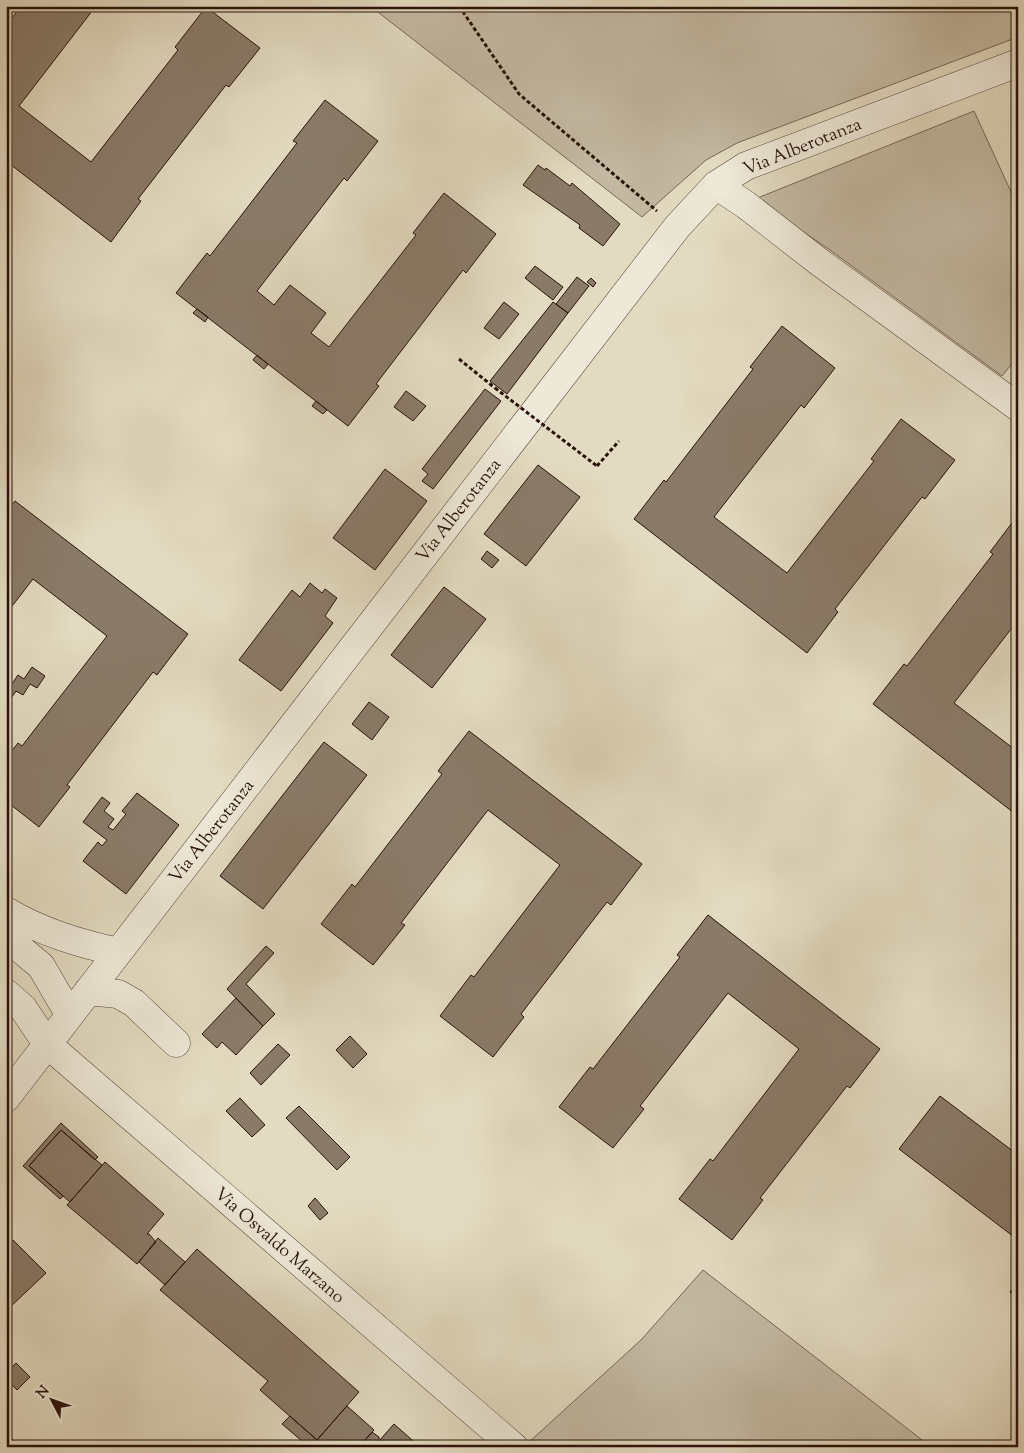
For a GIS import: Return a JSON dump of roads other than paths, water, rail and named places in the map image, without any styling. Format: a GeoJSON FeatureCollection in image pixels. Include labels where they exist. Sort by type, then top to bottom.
{"type":"FeatureCollection","features":[{"type":"Feature","properties":{"kind":"street","name":"Via Alberotanza"},"geometry":{"type":"LineString","coordinates":[[6,1098],[677,227],[716,186],[755,162],[1018,63]]}},
{"type":"Feature","properties":{"kind":"street"},"geometry":{"type":"LineString","coordinates":[[716,186],[746,205],[818,261],[1018,407]]}},
{"type":"Feature","properties":{"kind":"street"},"geometry":{"type":"LineString","coordinates":[[6,911],[27,924],[78,943],[118,952]]}},
{"type":"Feature","properties":{"kind":"street"},"geometry":{"type":"LineString","coordinates":[[6,937],[41,966],[70,1014]]}},
{"type":"Feature","properties":{"kind":"street"},"geometry":{"type":"LineString","coordinates":[[88,991],[118,994],[134,1003],[176,1043]]}},
{"type":"Feature","properties":{"kind":"street","name":"Via Osvaldo Marzano"},"geometry":{"type":"LineString","coordinates":[[6,993],[23,1008],[47,1044],[514,1447]]}}]}
